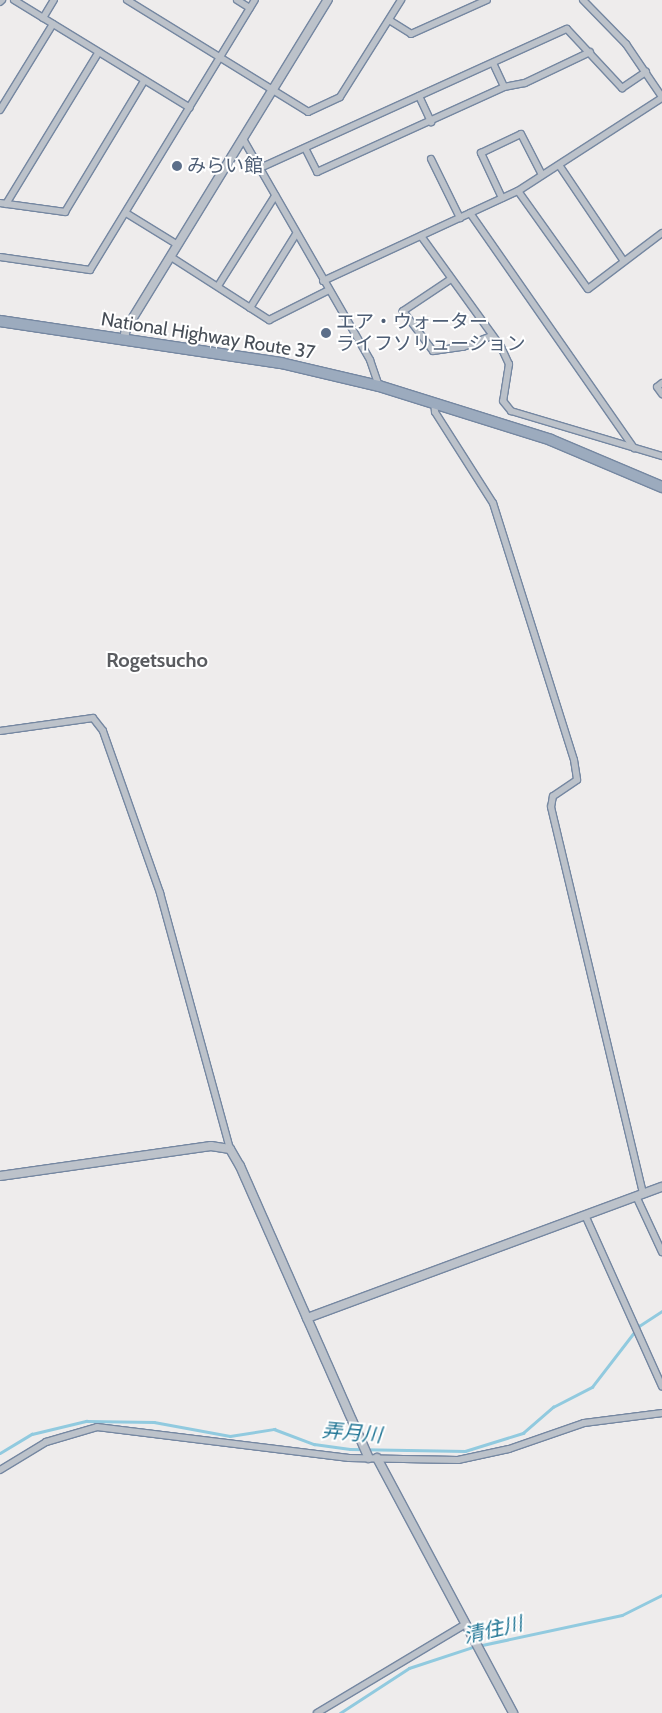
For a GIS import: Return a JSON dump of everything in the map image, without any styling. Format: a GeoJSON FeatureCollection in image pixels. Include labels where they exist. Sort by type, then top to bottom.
{"type":"FeatureCollection","features":[{"type":"Feature","properties":{"kind":"highway","name":"National Highway Route 37"},"geometry":{"type":"LineString","coordinates":[[0,321],[282,363],[379,386],[551,440],[662,487]]}},
{"type":"Feature","properties":{"kind":"street"},"geometry":{"type":"LineString","coordinates":[[14,0],[190,108]]}},
{"type":"Feature","properties":{"kind":"street"},"geometry":{"type":"LineString","coordinates":[[44,18],[54,0]]}},
{"type":"Feature","properties":{"kind":"street"},"geometry":{"type":"LineString","coordinates":[[127,0],[308,112],[340,97],[401,0]]}},
{"type":"Feature","properties":{"kind":"street"},"geometry":{"type":"LineString","coordinates":[[237,0],[250,8]]}},
{"type":"Feature","properties":{"kind":"street"},"geometry":{"type":"LineString","coordinates":[[0,257],[90,270],[255,0]]}},
{"type":"Feature","properties":{"kind":"street"},"geometry":{"type":"LineString","coordinates":[[124,339],[126,329],[328,0]]}},
{"type":"Feature","properties":{"kind":"street"},"geometry":{"type":"LineString","coordinates":[[389,20],[412,34],[471,3],[487,0]]}},
{"type":"Feature","properties":{"kind":"street"},"geometry":{"type":"LineString","coordinates":[[323,281],[518,191],[662,97],[626,44],[584,0]]}},
{"type":"Feature","properties":{"kind":"street"},"geometry":{"type":"LineString","coordinates":[[0,110],[53,24]]}},
{"type":"Feature","properties":{"kind":"street"},"geometry":{"type":"LineString","coordinates":[[260,168],[567,29],[622,88],[646,72]]}},
{"type":"Feature","properties":{"kind":"street"},"geometry":{"type":"LineString","coordinates":[[305,148],[317,172],[431,122],[504,87],[525,83],[590,52]]}},
{"type":"Feature","properties":{"kind":"street"},"geometry":{"type":"LineString","coordinates":[[98,53],[3,203],[64,212],[144,81]]}},
{"type":"Feature","properties":{"kind":"street"},"geometry":{"type":"LineString","coordinates":[[493,63],[504,87]]}},
{"type":"Feature","properties":{"kind":"street"},"geometry":{"type":"LineString","coordinates":[[419,96],[431,122]]}},
{"type":"Feature","properties":{"kind":"street"},"geometry":{"type":"LineString","coordinates":[[502,198],[481,154],[520,134],[542,175]]}},
{"type":"Feature","properties":{"kind":"street"},"geometry":{"type":"LineString","coordinates":[[243,139],[328,290],[370,360],[379,386]]}},
{"type":"Feature","properties":{"kind":"street"},"geometry":{"type":"LineString","coordinates":[[431,159],[460,218]]}},
{"type":"Feature","properties":{"kind":"street"},"geometry":{"type":"LineString","coordinates":[[518,191],[588,289],[625,263],[559,165]]}},
{"type":"Feature","properties":{"kind":"street"},"geometry":{"type":"LineString","coordinates":[[218,286],[275,196]]}},
{"type":"Feature","properties":{"kind":"street"},"geometry":{"type":"LineString","coordinates":[[126,213],[178,245]]}},
{"type":"Feature","properties":{"kind":"street"},"geometry":{"type":"LineString","coordinates":[[470,213],[634,448]]}},
{"type":"Feature","properties":{"kind":"street"},"geometry":{"type":"LineString","coordinates":[[623,260],[662,233]]}},
{"type":"Feature","properties":{"kind":"street"},"geometry":{"type":"LineString","coordinates":[[250,308],[296,234]]}},
{"type":"Feature","properties":{"kind":"street"},"geometry":{"type":"LineString","coordinates":[[421,236],[492,336],[509,364],[504,401],[511,411],[662,456]]}},
{"type":"Feature","properties":{"kind":"street"},"geometry":{"type":"LineString","coordinates":[[171,257],[269,320],[328,290]]}},
{"type":"Feature","properties":{"kind":"street"},"geometry":{"type":"LineString","coordinates":[[451,278],[403,311],[432,351],[463,347],[492,336]]}},
{"type":"Feature","properties":{"kind":"street"},"geometry":{"type":"LineString","coordinates":[[662,383],[657,387],[662,394]]}},
{"type":"Feature","properties":{"kind":"street"},"geometry":{"type":"LineString","coordinates":[[434,402],[435,412],[493,503],[574,760],[576,780],[553,796],[551,807],[640,1195],[662,1252]]}},
{"type":"Feature","properties":{"kind":"street"},"geometry":{"type":"LineString","coordinates":[[0,731],[94,718],[103,732],[160,894],[230,1149],[240,1166],[307,1318],[373,1458],[513,1713]]}},
{"type":"Feature","properties":{"kind":"street"},"geometry":{"type":"LineString","coordinates":[[0,1176],[211,1146],[230,1149]]}},
{"type":"Feature","properties":{"kind":"street"},"geometry":{"type":"LineString","coordinates":[[307,1318],[662,1187]]}},
{"type":"Feature","properties":{"kind":"street"},"geometry":{"type":"LineString","coordinates":[[585,1215],[662,1386]]}},
{"type":"Feature","properties":{"kind":"street"},"geometry":{"type":"LineString","coordinates":[[0,1470],[55,1438],[97,1427],[339,1457],[458,1460],[480,1457],[584,1423],[662,1413]]}},
{"type":"Feature","properties":{"kind":"street"},"geometry":{"type":"LineString","coordinates":[[316,1713],[464,1625]]}},
{"type":"Feature","properties":{"kind":"waterway","name":"弄月川"},"geometry":{"type":"LineString","coordinates":[[0,1453],[32,1434],[86,1421],[154,1422],[230,1436],[274,1429],[314,1444],[350,1449],[465,1451],[523,1433],[553,1407],[592,1387],[639,1326],[662,1311]]}},
{"type":"Feature","properties":{"kind":"waterway","name":"清住川"},"geometry":{"type":"LineString","coordinates":[[340,1713],[409,1668],[473,1647],[622,1615],[662,1595]]}},
{"type":"Feature","properties":{"kind":"place","name":"みらい館"},"geometry":{"type":"Point","coordinates":[177,166]}},
{"type":"Feature","properties":{"kind":"place","name":"エア・ウォーター ライフソリューション"},"geometry":{"type":"Point","coordinates":[326,333]}},
{"type":"Feature","properties":{"kind":"district","name":"Rogetsucho"},"geometry":{"type":"Point","coordinates":[157,660]}}]}
